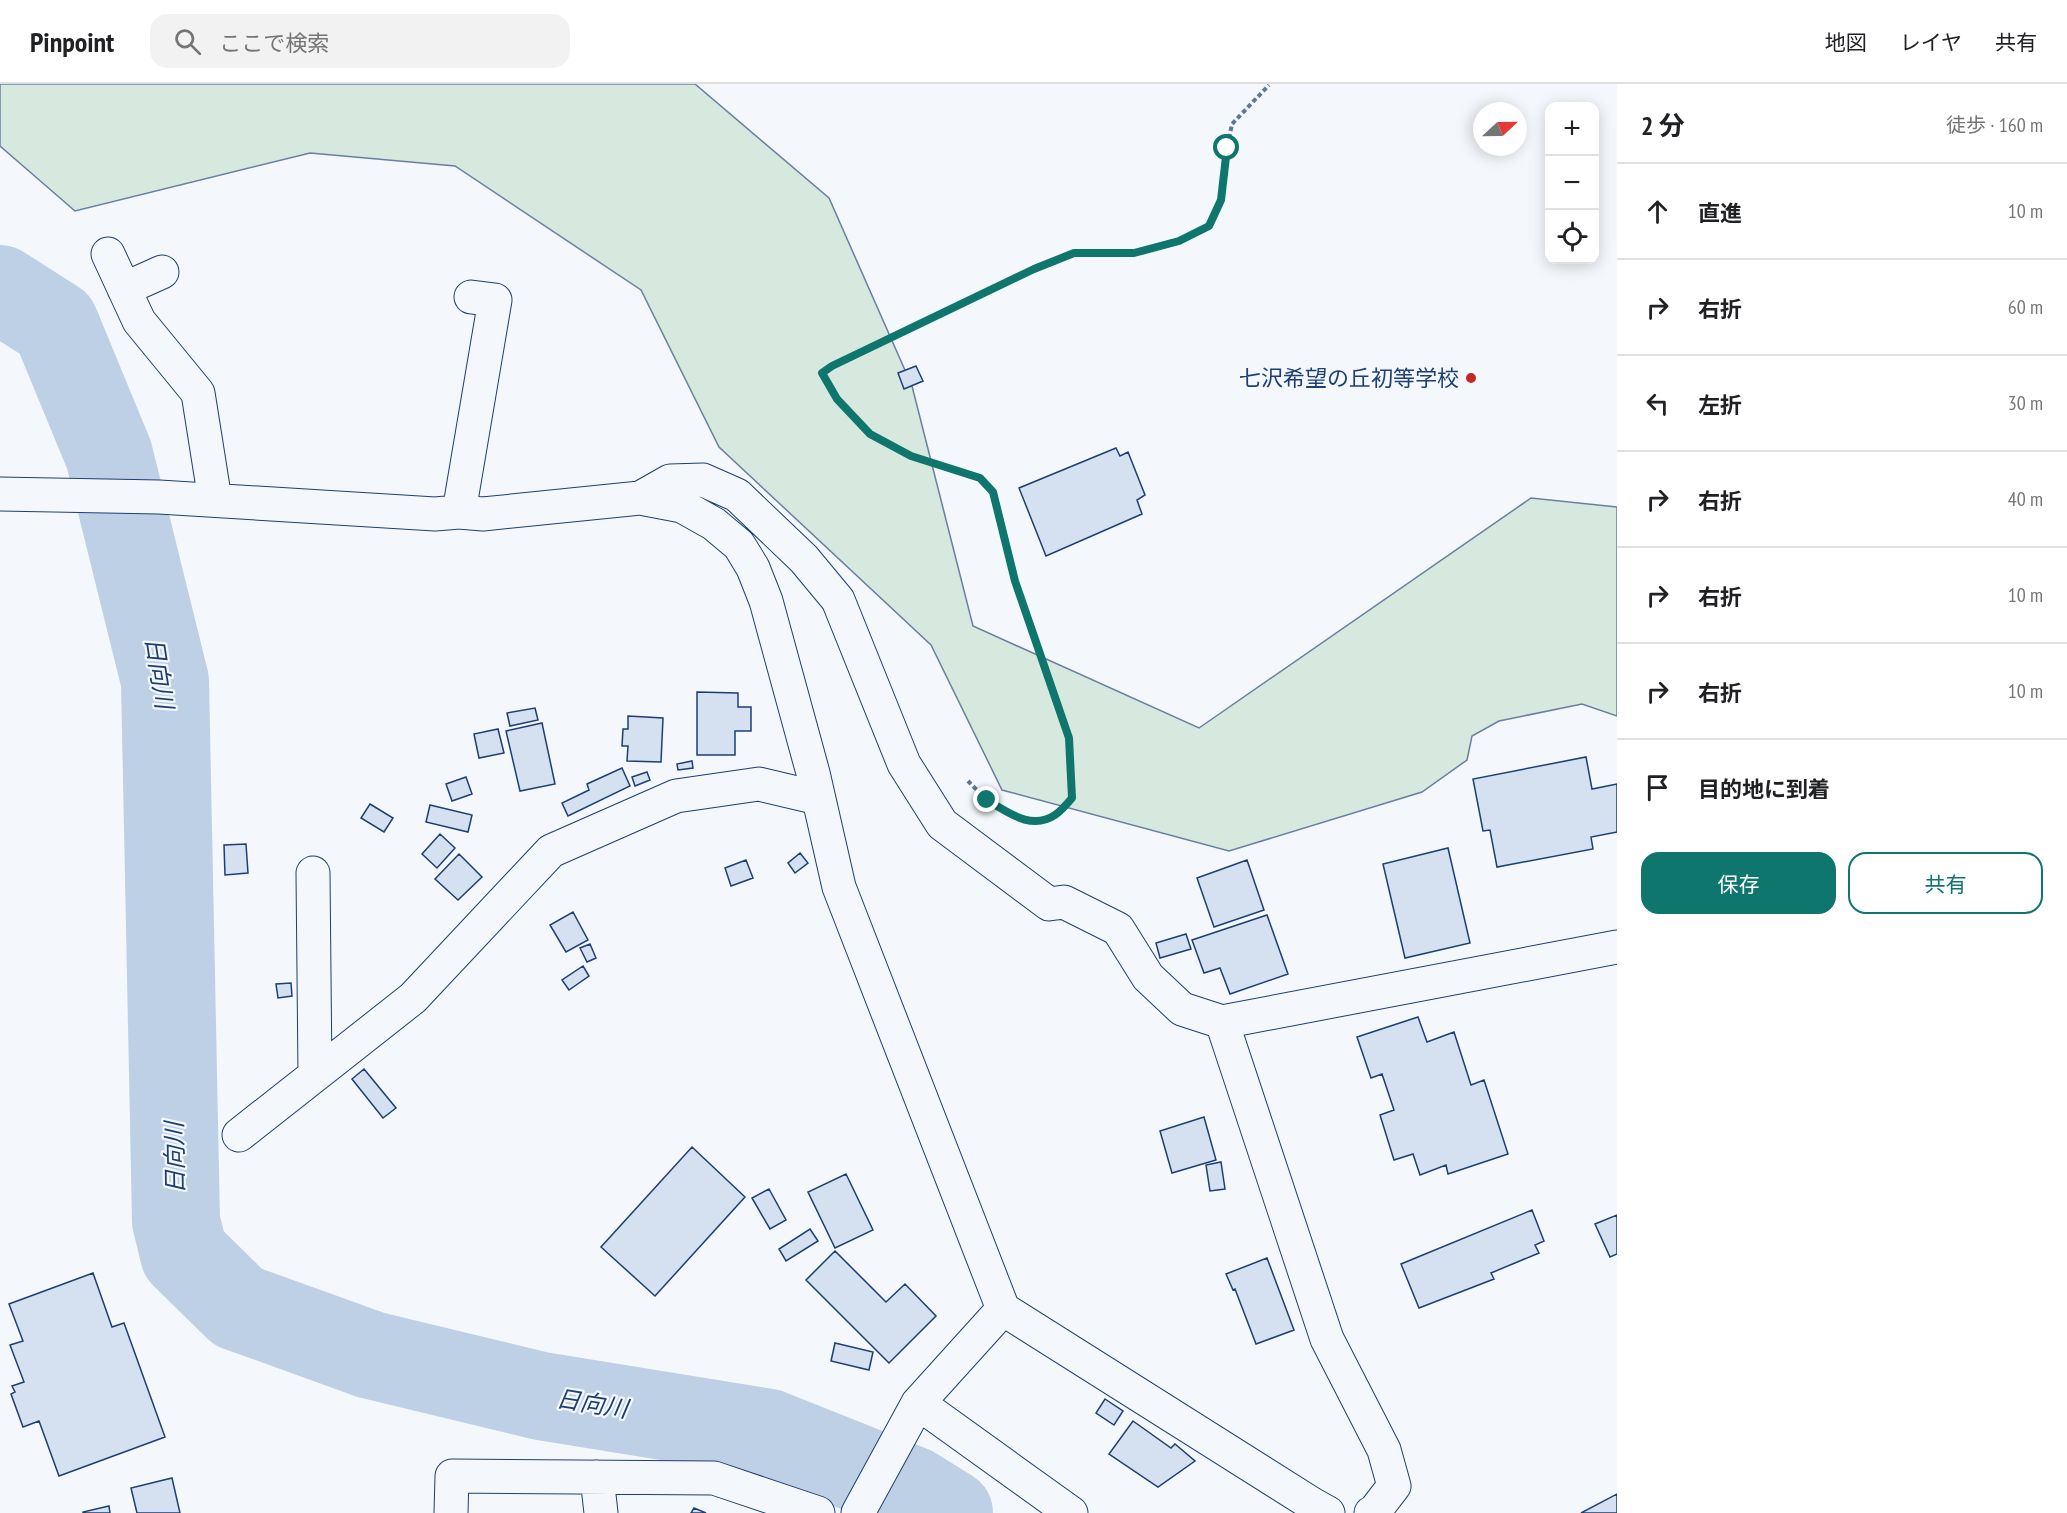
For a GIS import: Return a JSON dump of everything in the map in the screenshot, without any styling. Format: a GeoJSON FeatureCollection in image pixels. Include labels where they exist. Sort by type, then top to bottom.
{"type":"FeatureCollection","features":[{"type":"Feature","properties":{"kind":"street"},"geometry":{"type":"LineString","coordinates":[[108,254],[139,321],[198,393],[215,500]]}},
{"type":"Feature","properties":{"kind":"street"},"geometry":{"type":"LineString","coordinates":[[124,289],[162,272]]}},
{"type":"Feature","properties":{"kind":"street"},"geometry":{"type":"LineString","coordinates":[[459,513],[495,300],[471,297]]}},
{"type":"Feature","properties":{"kind":"street"},"geometry":{"type":"LineString","coordinates":[[640,498],[670,481],[704,480],[737,495],[804,559],[838,600],[904,764],[942,824],[1049,904],[1064,902],[1118,929],[1148,977],[1182,1009],[1222,1022],[1617,947]]}},
{"type":"Feature","properties":{"kind":"street"},"geometry":{"type":"LineString","coordinates":[[0,494],[159,497],[435,514],[483,514],[640,498],[682,506],[714,524],[739,546],[753,568],[766,600],[813,773],[839,887],[1003,1309],[1328,1513]]}},
{"type":"Feature","properties":{"kind":"street"},"geometry":{"type":"LineString","coordinates":[[239,1135],[413,998],[551,851],[676,796],[759,784],[818,798]]}},
{"type":"Feature","properties":{"kind":"street"},"geometry":{"type":"LineString","coordinates":[[314,873],[315,1075]]}},
{"type":"Feature","properties":{"kind":"street"},"geometry":{"type":"LineString","coordinates":[[1222,1022],[1327,1339],[1384,1450],[1394,1486],[1371,1513]]}},
{"type":"Feature","properties":{"kind":"street"},"geometry":{"type":"LineString","coordinates":[[860,1511],[914,1412],[1003,1309]]}},
{"type":"Feature","properties":{"kind":"street"},"geometry":{"type":"LineString","coordinates":[[914,1412],[1071,1513]]}},
{"type":"Feature","properties":{"kind":"street"},"geometry":{"type":"LineString","coordinates":[[451,1513],[452,1476],[714,1478],[818,1513]]}},
{"type":"Feature","properties":{"kind":"street"},"geometry":{"type":"LineString","coordinates":[[597,1477],[601,1513]]}},
{"type":"Feature","properties":{"kind":"path"},"geometry":{"type":"LineString","coordinates":[[963,776],[987,800],[1021,819],[1036,823],[1056,815],[1072,798],[1069,738],[1015,581],[993,492],[980,478],[911,456],[870,434],[837,399],[822,373],[1034,269],[1074,253],[1134,253],[1179,241],[1209,226],[1221,200],[1232,124],[1270,84]]}},
{"type":"Feature","properties":{"kind":"shaded area"},"geometry":{"type":"Polygon","coordinates":[[[0,84],[695,84],[829,198],[912,386],[973,626],[1199,728],[1531,498],[1617,507],[1617,716],[1582,704],[1499,721],[1472,736],[1467,760],[1422,792],[1229,851],[1002,790],[931,645],[719,447],[641,290],[455,166],[310,153],[75,211],[0,146],[0,84]]]}},
{"type":"Feature","properties":{"kind":"building"},"geometry":{"type":"Polygon","coordinates":[[[916,366],[923,381],[904,389],[898,373],[916,366]]]}},
{"type":"Feature","properties":{"kind":"building"},"geometry":{"type":"Polygon","coordinates":[[[1116,448],[1120,456],[1128,452],[1145,495],[1137,500],[1142,514],[1046,556],[1019,488],[1116,448]]]}},
{"type":"Feature","properties":{"kind":"building"},"geometry":{"type":"Polygon","coordinates":[[[697,692],[738,693],[738,707],[751,707],[751,731],[735,731],[735,755],[697,755],[697,692]]]}},
{"type":"Feature","properties":{"kind":"building"},"geometry":{"type":"Polygon","coordinates":[[[535,708],[538,720],[510,726],[507,713],[535,708]]]}},
{"type":"Feature","properties":{"kind":"building"},"geometry":{"type":"Polygon","coordinates":[[[628,716],[663,718],[661,762],[627,761],[628,746],[622,746],[623,729],[628,729],[628,716]]]}},
{"type":"Feature","properties":{"kind":"building"},"geometry":{"type":"Polygon","coordinates":[[[542,723],[555,784],[520,791],[506,731],[542,723]]]}},
{"type":"Feature","properties":{"kind":"building"},"geometry":{"type":"Polygon","coordinates":[[[498,729],[504,753],[479,758],[474,734],[498,729]]]}},
{"type":"Feature","properties":{"kind":"building"},"geometry":{"type":"Polygon","coordinates":[[[1586,757],[1592,789],[1617,784],[1617,832],[1591,837],[1593,849],[1497,867],[1490,830],[1483,831],[1473,779],[1586,757]]]}},
{"type":"Feature","properties":{"kind":"building"},"geometry":{"type":"Polygon","coordinates":[[[692,761],[693,768],[678,770],[677,764],[692,761]]]}},
{"type":"Feature","properties":{"kind":"building"},"geometry":{"type":"Polygon","coordinates":[[[622,768],[630,786],[568,816],[562,803],[589,790],[587,784],[622,768]]]}},
{"type":"Feature","properties":{"kind":"building"},"geometry":{"type":"Polygon","coordinates":[[[647,772],[650,780],[635,786],[632,777],[647,772]]]}},
{"type":"Feature","properties":{"kind":"building"},"geometry":{"type":"Polygon","coordinates":[[[466,777],[472,794],[452,801],[446,784],[466,777]]]}},
{"type":"Feature","properties":{"kind":"building"},"geometry":{"type":"Polygon","coordinates":[[[370,804],[393,818],[384,832],[361,818],[370,804]]]}},
{"type":"Feature","properties":{"kind":"building"},"geometry":{"type":"Polygon","coordinates":[[[430,805],[472,815],[468,832],[426,822],[430,805]]]}},
{"type":"Feature","properties":{"kind":"building"},"geometry":{"type":"Polygon","coordinates":[[[440,834],[455,848],[437,868],[422,854],[440,834]]]}},
{"type":"Feature","properties":{"kind":"building"},"geometry":{"type":"Polygon","coordinates":[[[246,844],[248,873],[225,875],[224,845],[246,844]]]}},
{"type":"Feature","properties":{"kind":"building"},"geometry":{"type":"Polygon","coordinates":[[[1448,848],[1470,943],[1405,958],[1383,864],[1448,848]]]}},
{"type":"Feature","properties":{"kind":"building"},"geometry":{"type":"Polygon","coordinates":[[[800,853],[808,863],[795,873],[788,863],[800,853]]]}},
{"type":"Feature","properties":{"kind":"building"},"geometry":{"type":"Polygon","coordinates":[[[459,854],[482,877],[458,900],[435,879],[459,854]]]}},
{"type":"Feature","properties":{"kind":"building"},"geometry":{"type":"Polygon","coordinates":[[[746,860],[753,878],[731,886],[725,868],[746,860]]]}},
{"type":"Feature","properties":{"kind":"building"},"geometry":{"type":"Polygon","coordinates":[[[1247,860],[1264,910],[1214,927],[1197,878],[1247,860]]]}},
{"type":"Feature","properties":{"kind":"building"},"geometry":{"type":"Polygon","coordinates":[[[573,912],[588,940],[566,952],[550,925],[573,912]]]}},
{"type":"Feature","properties":{"kind":"building"},"geometry":{"type":"Polygon","coordinates":[[[1267,915],[1288,974],[1230,994],[1220,968],[1204,973],[1192,940],[1267,915]]]}},
{"type":"Feature","properties":{"kind":"building"},"geometry":{"type":"Polygon","coordinates":[[[1186,934],[1191,949],[1160,958],[1156,943],[1186,934]]]}},
{"type":"Feature","properties":{"kind":"building"},"geometry":{"type":"Polygon","coordinates":[[[590,944],[596,958],[587,962],[580,948],[590,944]]]}},
{"type":"Feature","properties":{"kind":"building"},"geometry":{"type":"Polygon","coordinates":[[[583,966],[589,976],[569,990],[562,980],[583,966]]]}},
{"type":"Feature","properties":{"kind":"building"},"geometry":{"type":"Polygon","coordinates":[[[291,983],[292,996],[278,998],[276,984],[291,983]]]}},
{"type":"Feature","properties":{"kind":"building"},"geometry":{"type":"Polygon","coordinates":[[[1418,1017],[1427,1042],[1454,1032],[1471,1085],[1484,1080],[1508,1154],[1448,1174],[1446,1165],[1420,1175],[1413,1154],[1394,1160],[1380,1115],[1394,1110],[1382,1074],[1371,1078],[1357,1037],[1418,1017]]]}},
{"type":"Feature","properties":{"kind":"building"},"geometry":{"type":"Polygon","coordinates":[[[364,1069],[396,1108],[383,1118],[352,1079],[364,1069]]]}},
{"type":"Feature","properties":{"kind":"building"},"geometry":{"type":"Polygon","coordinates":[[[1204,1117],[1216,1160],[1172,1173],[1160,1131],[1204,1117]]]}},
{"type":"Feature","properties":{"kind":"building"},"geometry":{"type":"Polygon","coordinates":[[[692,1147],[745,1197],[655,1296],[601,1247],[692,1147]]]}},
{"type":"Feature","properties":{"kind":"building"},"geometry":{"type":"Polygon","coordinates":[[[1221,1162],[1225,1189],[1210,1191],[1206,1165],[1221,1162]]]}},
{"type":"Feature","properties":{"kind":"building"},"geometry":{"type":"Polygon","coordinates":[[[846,1174],[873,1230],[835,1248],[808,1192],[846,1174]]]}},
{"type":"Feature","properties":{"kind":"building"},"geometry":{"type":"Polygon","coordinates":[[[769,1189],[786,1220],[770,1229],[752,1198],[769,1189]]]}},
{"type":"Feature","properties":{"kind":"building"},"geometry":{"type":"Polygon","coordinates":[[[1532,1210],[1544,1241],[1535,1245],[1539,1253],[1491,1273],[1494,1279],[1419,1308],[1401,1264],[1532,1210]]]}},
{"type":"Feature","properties":{"kind":"building"},"geometry":{"type":"Polygon","coordinates":[[[1617,1215],[1617,1254],[1610,1257],[1595,1224],[1617,1215]]]}},
{"type":"Feature","properties":{"kind":"building"},"geometry":{"type":"Polygon","coordinates":[[[810,1229],[818,1241],[786,1261],[779,1249],[810,1229]]]}},
{"type":"Feature","properties":{"kind":"building"},"geometry":{"type":"Polygon","coordinates":[[[835,1251],[886,1302],[905,1284],[936,1316],[889,1363],[806,1280],[835,1251]]]}},
{"type":"Feature","properties":{"kind":"building"},"geometry":{"type":"Polygon","coordinates":[[[1267,1258],[1294,1330],[1256,1344],[1235,1289],[1233,1290],[1226,1274],[1267,1258]]]}},
{"type":"Feature","properties":{"kind":"building"},"geometry":{"type":"Polygon","coordinates":[[[93,1273],[112,1327],[124,1323],[165,1437],[59,1476],[39,1421],[23,1427],[11,1394],[15,1392],[12,1386],[24,1382],[10,1345],[23,1341],[9,1304],[93,1273]]]}},
{"type":"Feature","properties":{"kind":"building"},"geometry":{"type":"Polygon","coordinates":[[[835,1343],[873,1352],[869,1370],[831,1361],[835,1343]]]}},
{"type":"Feature","properties":{"kind":"building"},"geometry":{"type":"Polygon","coordinates":[[[1105,1399],[1123,1411],[1114,1425],[1096,1413],[1105,1399]]]}},
{"type":"Feature","properties":{"kind":"building"},"geometry":{"type":"Polygon","coordinates":[[[1133,1421],[1171,1448],[1175,1444],[1195,1461],[1158,1487],[1109,1454],[1133,1421]]]}},
{"type":"Feature","properties":{"kind":"building"},"geometry":{"type":"Polygon","coordinates":[[[172,1478],[180,1513],[137,1513],[131,1488],[172,1478]]]}},
{"type":"Feature","properties":{"kind":"building"},"geometry":{"type":"Polygon","coordinates":[[[1617,1494],[1617,1513],[1581,1513],[1617,1494]]]}},
{"type":"Feature","properties":{"kind":"building"},"geometry":{"type":"Polygon","coordinates":[[[109,1506],[110,1513],[83,1513],[83,1512],[109,1506]]]}},
{"type":"Feature","properties":{"kind":"building"},"geometry":{"type":"Polygon","coordinates":[[[694,1508],[706,1513],[691,1513],[694,1508]]]}},
{"type":"Feature","properties":{"kind":"waterway","name":"日向川"},"geometry":{"type":"LineString","coordinates":[[0,289],[55,324],[109,455],[165,681],[176,1221],[184,1254],[238,1307],[371,1355],[541,1396],[769,1433],[912,1490],[949,1513]]}},
{"type":"Feature","properties":{"kind":"place","name":"七沢希望の丘初等学校"},"geometry":{"type":"Point","coordinates":[1471,378]}},
{"type":"Feature","properties":{"kind":"route"},"geometry":{"type":"LineString","coordinates":[[987,800],[1021,819],[1036,823],[1056,815],[1072,798],[1069,738],[1015,581],[993,492],[980,478],[911,456],[870,434],[837,399],[822,373],[832,366],[1034,269],[1074,253],[1134,253],[1179,241],[1209,226],[1221,200],[1227,148]]}}]}
